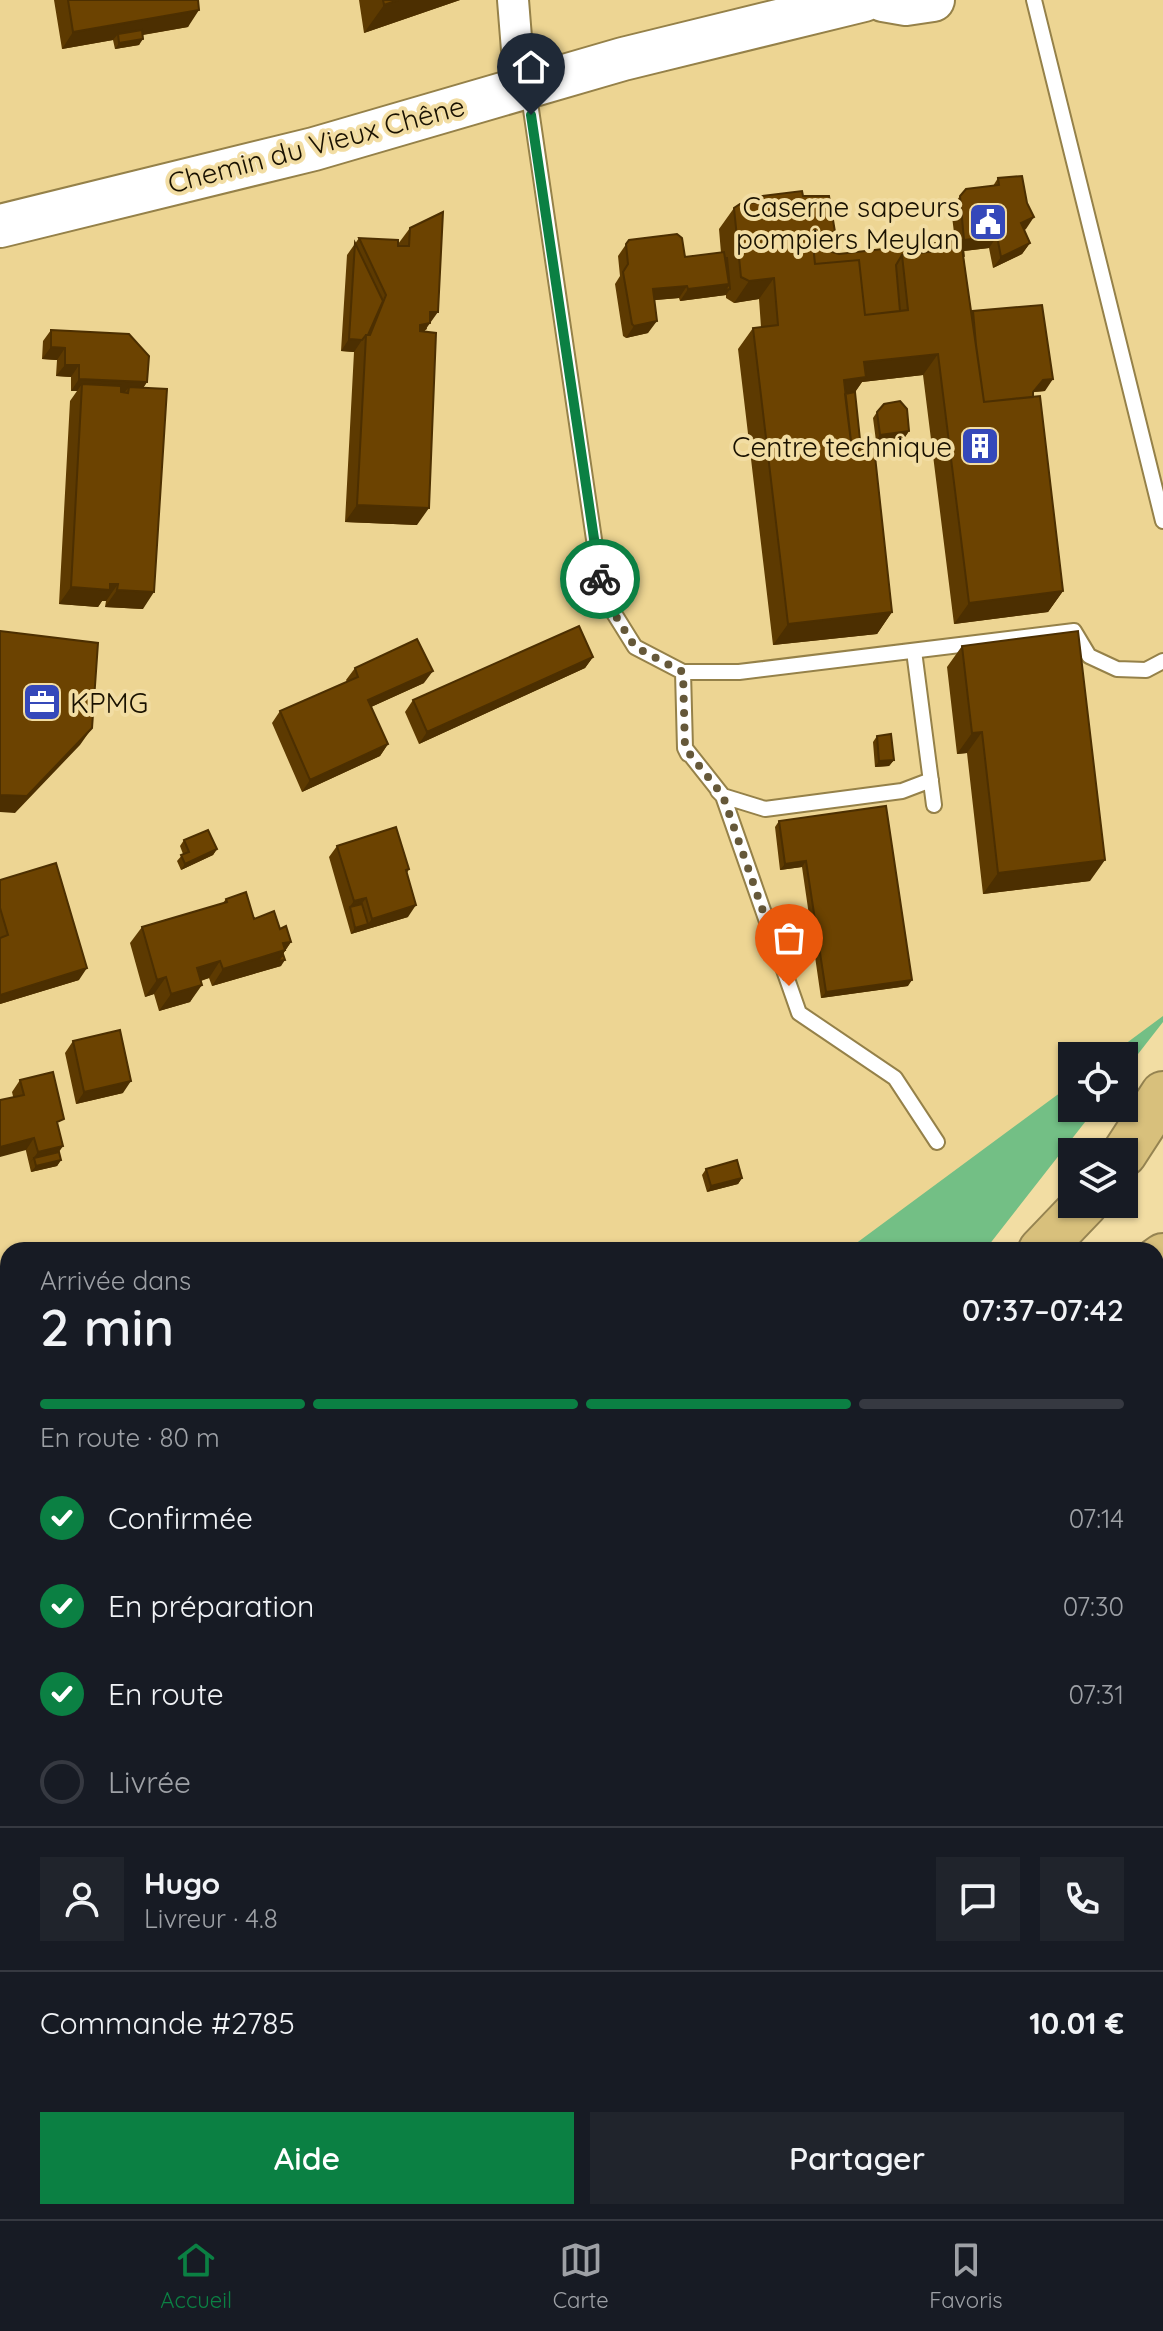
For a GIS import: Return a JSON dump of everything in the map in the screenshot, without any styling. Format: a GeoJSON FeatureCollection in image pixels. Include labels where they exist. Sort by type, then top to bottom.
{"type":"FeatureCollection","features":[{"type":"Feature","properties":{"kind":"highway"},"geometry":{"type":"LineString","coordinates":[[1134,1138],[1163,1094]]}},
{"type":"Feature","properties":{"kind":"highway"},"geometry":{"type":"LineString","coordinates":[[1049,1242],[1072,1218]]}},
{"type":"Feature","properties":{"kind":"highway"},"geometry":{"type":"LineString","coordinates":[[1070,1242],[1084,1218]]}},
{"type":"Feature","properties":{"kind":"street"},"geometry":{"type":"LineString","coordinates":[[513,0],[517,50],[527,85]]}},
{"type":"Feature","properties":{"kind":"street","name":"Chemin du Vieux Chêne"},"geometry":{"type":"LineString","coordinates":[[0,226],[314,149],[527,85],[864,0]]}},
{"type":"Feature","properties":{"kind":"street"},"geometry":{"type":"LineString","coordinates":[[883,0],[906,4],[933,0]]}},
{"type":"Feature","properties":{"kind":"lane"},"geometry":{"type":"LineString","coordinates":[[1034,0],[1163,521]]}},
{"type":"Feature","properties":{"kind":"lane"},"geometry":{"type":"LineString","coordinates":[[527,85],[602,594],[635,647],[683,672],[739,672],[1074,631],[1089,656],[1117,669],[1146,670],[1163,661]]}},
{"type":"Feature","properties":{"kind":"lane"},"geometry":{"type":"LineString","coordinates":[[914,651],[934,805]]}},
{"type":"Feature","properties":{"kind":"lane"},"geometry":{"type":"LineString","coordinates":[[683,672],[685,748],[696,772],[723,796],[765,809],[902,791],[931,780]]}},
{"type":"Feature","properties":{"kind":"lane"},"geometry":{"type":"LineString","coordinates":[[723,796],[799,1013],[895,1078],[937,1142]]}},
{"type":"Feature","properties":{"kind":"shaded area"},"geometry":{"type":"Polygon","coordinates":[[[0,0],[1163,0],[1163,1017],[1134,1042],[1058,1042],[1058,1107],[899,1242],[0,1242],[0,0]]]}},
{"type":"Feature","properties":{"kind":"green space"},"geometry":{"type":"Polygon","coordinates":[[[1163,1016],[1163,1022],[1138,1054],[1138,1042],[1128,1042],[1163,1016]]]}},
{"type":"Feature","properties":{"kind":"green space"},"geometry":{"type":"Polygon","coordinates":[[[1058,1094],[1058,1122],[1085,1122],[1073,1138],[1058,1138],[1058,1157],[991,1242],[858,1242],[1058,1094]]]}},
{"type":"Feature","properties":{"kind":"building"},"geometry":{"type":"Polygon","coordinates":[[[68,0],[198,0],[199,10],[73,32],[68,0]]]}},
{"type":"Feature","properties":{"kind":"building"},"geometry":{"type":"Polygon","coordinates":[[[142,30],[143,39],[119,43],[118,34],[142,30]]]}},
{"type":"Feature","properties":{"kind":"building","name":"Caserne sapeurs pompiers Meylan"},"geometry":{"type":"Polygon","coordinates":[[[1022,176],[1027,203],[1034,217],[1021,223],[1030,243],[1001,257],[997,236],[964,240],[960,196],[966,189],[999,185],[998,178],[1022,176]]]}},
{"type":"Feature","properties":{"kind":"building","name":"Centre technique"},"geometry":{"type":"Polygon","coordinates":[[[802,191],[803,196],[829,196],[835,232],[812,235],[815,264],[859,260],[865,315],[908,310],[902,255],[962,248],[984,402],[1040,396],[1063,591],[969,603],[938,354],[864,362],[866,377],[844,380],[852,450],[874,447],[892,612],[788,624],[753,328],[778,325],[774,278],[749,281],[741,277],[734,208],[740,204],[760,202],[762,196],[802,191]]]}},
{"type":"Feature","properties":{"kind":"building"},"geometry":{"type":"Polygon","coordinates":[[[443,212],[438,312],[430,312],[430,323],[420,325],[420,331],[436,333],[429,508],[357,505],[366,335],[370,335],[386,295],[359,238],[398,240],[398,246],[409,246],[410,228],[443,212]]]}},
{"type":"Feature","properties":{"kind":"building"},"geometry":{"type":"Polygon","coordinates":[[[677,234],[682,238],[685,257],[724,252],[729,284],[653,289],[657,321],[634,326],[623,272],[628,264],[626,244],[629,240],[677,234]]]}},
{"type":"Feature","properties":{"kind":"building"},"geometry":{"type":"Polygon","coordinates":[[[962,240],[964,257],[962,248],[902,255],[896,265],[900,311],[865,315],[859,260],[815,264],[813,244],[828,242],[832,252],[839,254],[962,240]]]}},
{"type":"Feature","properties":{"kind":"building"},"geometry":{"type":"Polygon","coordinates":[[[355,243],[383,301],[368,335],[362,340],[349,339],[355,243]]]}},
{"type":"Feature","properties":{"kind":"building"},"geometry":{"type":"Polygon","coordinates":[[[725,258],[730,289],[725,290],[729,284],[725,258]]]}},
{"type":"Feature","properties":{"kind":"building"},"geometry":{"type":"Polygon","coordinates":[[[1042,305],[1053,379],[1043,380],[1033,392],[1033,397],[984,402],[973,311],[1042,305]]]}},
{"type":"Feature","properties":{"kind":"building"},"geometry":{"type":"Polygon","coordinates":[[[51,330],[129,334],[149,356],[147,382],[79,379],[79,365],[65,365],[65,348],[51,347],[51,330]]]}},
{"type":"Feature","properties":{"kind":"building"},"geometry":{"type":"Polygon","coordinates":[[[82,384],[121,386],[121,392],[128,393],[129,387],[167,389],[154,592],[117,590],[118,584],[110,584],[110,590],[71,587],[82,384]]]}},
{"type":"Feature","properties":{"kind":"building"},"geometry":{"type":"Polygon","coordinates":[[[855,392],[861,449],[852,450],[845,394],[855,392]]]}},
{"type":"Feature","properties":{"kind":"building"},"geometry":{"type":"Polygon","coordinates":[[[900,401],[907,409],[909,431],[880,435],[877,412],[884,404],[900,401]]]}},
{"type":"Feature","properties":{"kind":"building"},"geometry":{"type":"Polygon","coordinates":[[[579,626],[593,657],[427,732],[413,700],[579,626]]]}},
{"type":"Feature","properties":{"kind":"building","name":"KPMG"},"geometry":{"type":"Polygon","coordinates":[[[0,631],[98,643],[92,728],[27,796],[0,795],[0,631]]]}},
{"type":"Feature","properties":{"kind":"building"},"geometry":{"type":"Polygon","coordinates":[[[1078,631],[1105,860],[998,873],[982,732],[972,733],[962,646],[1078,631]]]}},
{"type":"Feature","properties":{"kind":"building"},"geometry":{"type":"Polygon","coordinates":[[[417,639],[433,671],[368,700],[388,744],[310,780],[280,711],[358,677],[355,668],[417,639]]]}},
{"type":"Feature","properties":{"kind":"building"},"geometry":{"type":"Polygon","coordinates":[[[891,734],[894,760],[879,761],[877,736],[891,734]]]}},
{"type":"Feature","properties":{"kind":"building"},"geometry":{"type":"Polygon","coordinates":[[[886,806],[912,980],[826,992],[806,861],[785,864],[779,821],[886,806]]]}},
{"type":"Feature","properties":{"kind":"building"},"geometry":{"type":"Polygon","coordinates":[[[396,827],[416,905],[372,919],[366,898],[354,901],[337,846],[396,827]]]}},
{"type":"Feature","properties":{"kind":"building"},"geometry":{"type":"Polygon","coordinates":[[[208,830],[217,849],[185,864],[181,855],[189,852],[184,840],[208,830]]]}},
{"type":"Feature","properties":{"kind":"building"},"geometry":{"type":"Polygon","coordinates":[[[56,863],[87,968],[0,995],[0,938],[8,935],[0,908],[0,880],[56,863]]]}},
{"type":"Feature","properties":{"kind":"building"},"geometry":{"type":"Polygon","coordinates":[[[246,892],[254,919],[274,911],[280,929],[286,926],[291,942],[283,943],[285,950],[223,969],[220,961],[197,968],[202,985],[171,994],[166,977],[157,980],[142,927],[227,902],[226,899],[246,892]]]}},
{"type":"Feature","properties":{"kind":"building"},"geometry":{"type":"Polygon","coordinates":[[[362,904],[368,924],[355,928],[350,907],[362,904]]]}},
{"type":"Feature","properties":{"kind":"building"},"geometry":{"type":"Polygon","coordinates":[[[120,1030],[131,1081],[84,1092],[73,1041],[120,1030]]]}},
{"type":"Feature","properties":{"kind":"building"},"geometry":{"type":"Polygon","coordinates":[[[53,1072],[64,1119],[57,1122],[63,1146],[38,1152],[34,1138],[0,1147],[0,1100],[24,1095],[20,1080],[53,1072]]]}},
{"type":"Feature","properties":{"kind":"building"},"geometry":{"type":"Polygon","coordinates":[[[59,1152],[61,1160],[36,1166],[34,1158],[59,1152]]]}},
{"type":"Feature","properties":{"kind":"building"},"geometry":{"type":"Polygon","coordinates":[[[737,1160],[742,1178],[711,1186],[706,1169],[737,1160]]]}},
{"type":"Feature","properties":{"kind":"way so far"},"geometry":{"type":"LineString","coordinates":[[600,579],[602,594],[635,647],[683,672],[685,748],[723,796],[789,986]]}},
{"type":"Feature","properties":{"kind":"place","name":"Caserne sapeurs pompiers Meylan"},"geometry":{"type":"Point","coordinates":[988,222]}},
{"type":"Feature","properties":{"kind":"place","name":"Centre technique"},"geometry":{"type":"Point","coordinates":[980,446]}},
{"type":"Feature","properties":{"kind":"place","name":"KPMG"},"geometry":{"type":"Point","coordinates":[42,702]}},
{"type":"Feature","properties":{"kind":"route"},"geometry":{"type":"LineString","coordinates":[[531,115],[600,579]]}}]}
